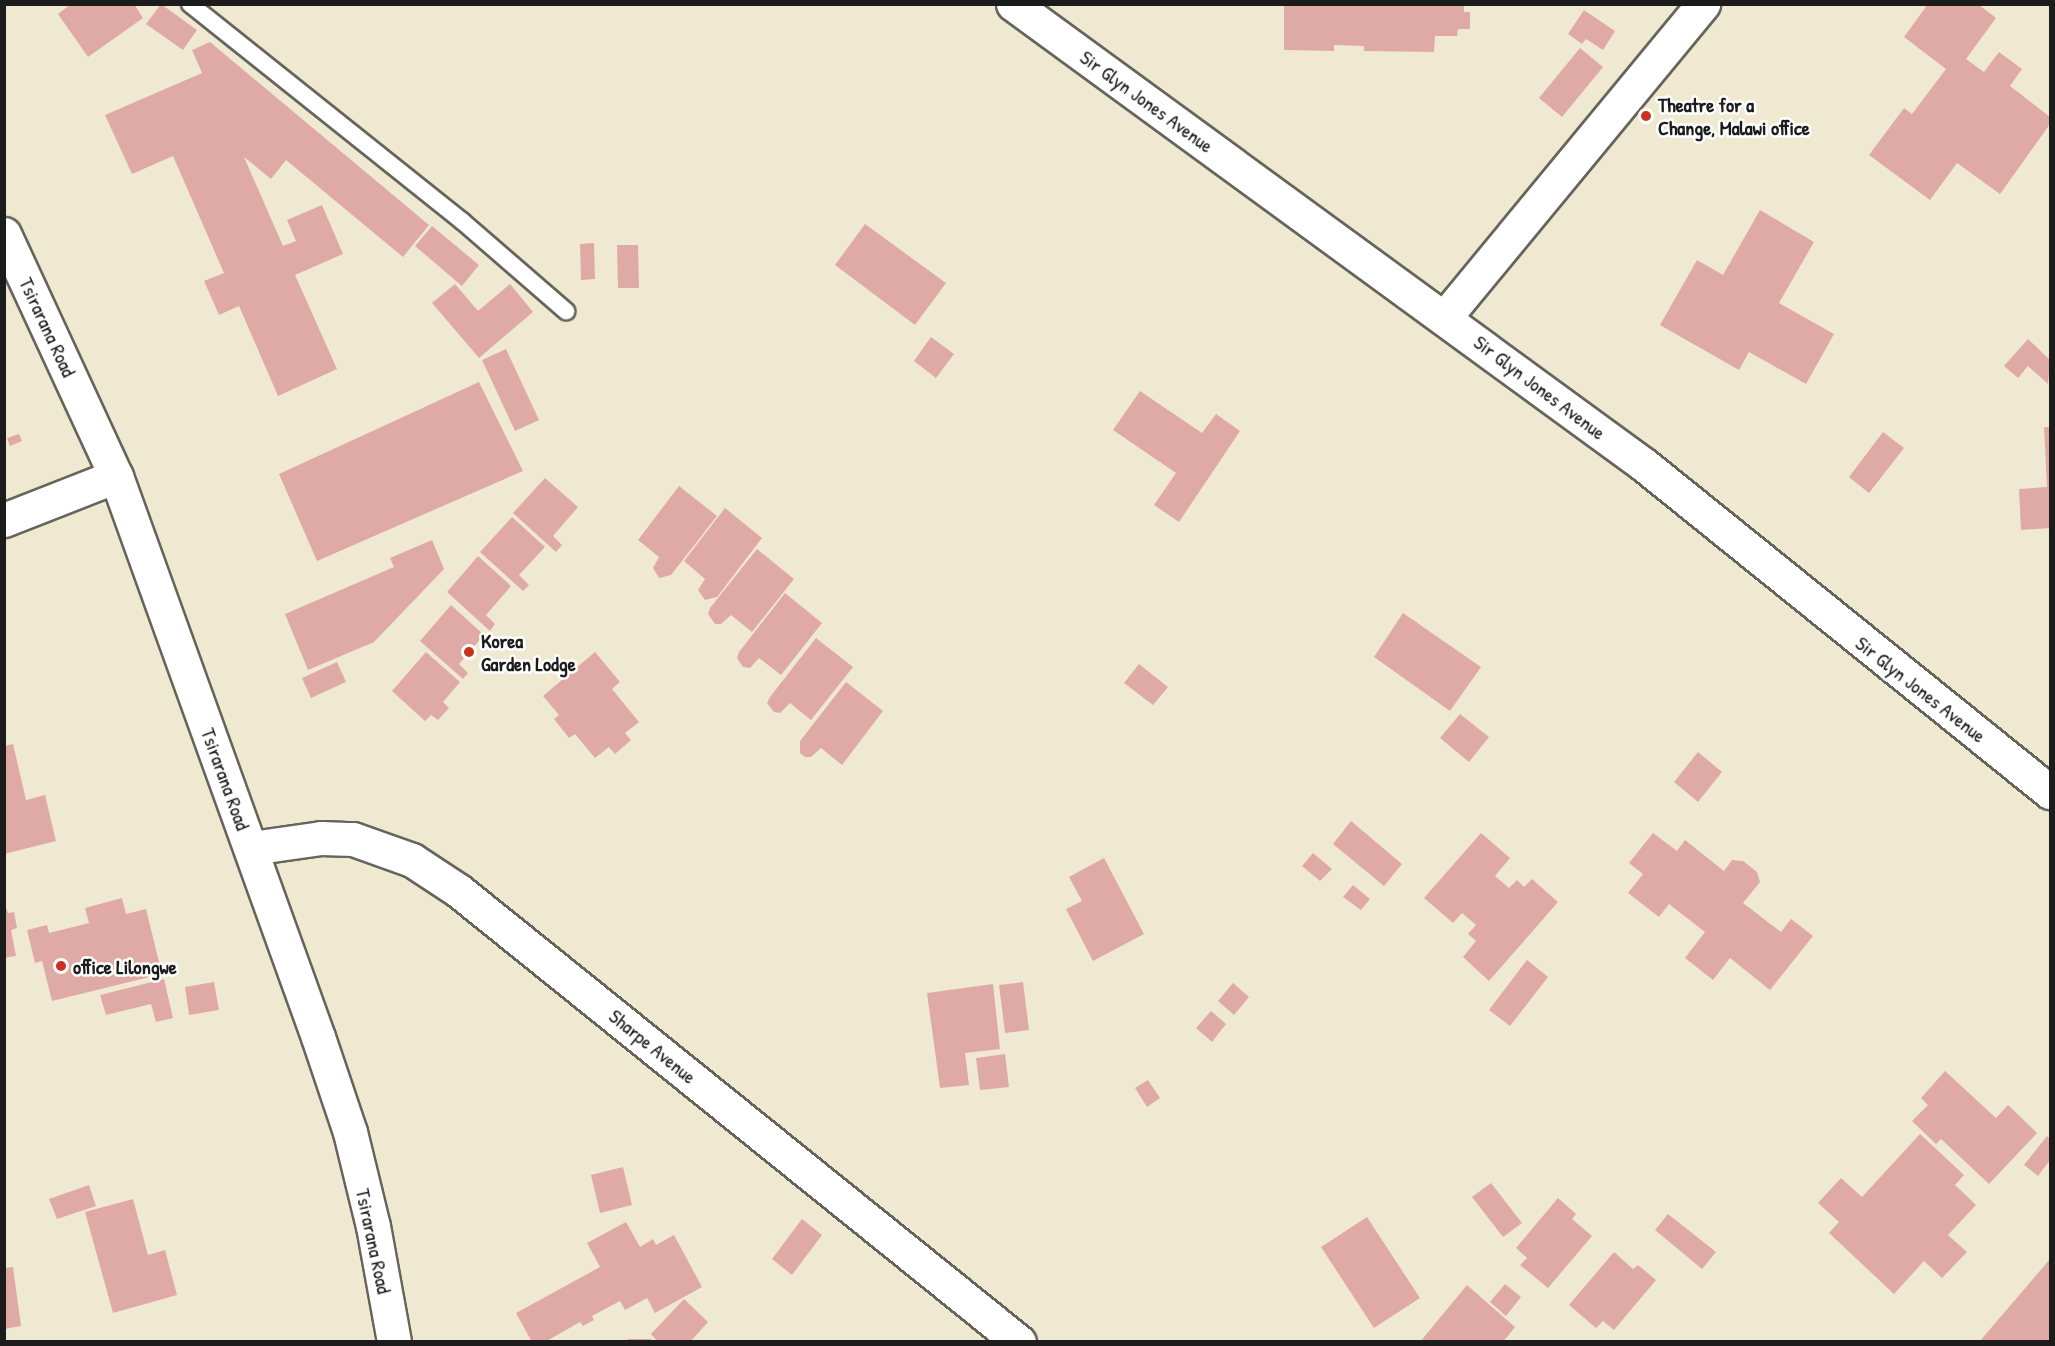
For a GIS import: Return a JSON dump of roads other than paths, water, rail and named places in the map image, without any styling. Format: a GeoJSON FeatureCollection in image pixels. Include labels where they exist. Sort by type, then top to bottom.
{"type":"FeatureCollection","features":[{"type":"Feature","properties":{"kind":"street","name":"Sir Glyn Jones Avenue"},"geometry":{"type":"LineString","coordinates":[[1013,4],[1445,317],[1643,464],[2050,792]]}},
{"type":"Feature","properties":{"kind":"street"},"geometry":{"type":"LineString","coordinates":[[1445,317],[1703,4]]}},
{"type":"Feature","properties":{"kind":"street","name":"Tsirarana Road"},"geometry":{"type":"LineString","coordinates":[[4,234],[116,476],[250,848],[350,1132],[373,1226],[394,1341]]}},
{"type":"Feature","properties":{"kind":"street"},"geometry":{"type":"LineString","coordinates":[[4,520],[116,476]]}},
{"type":"Feature","properties":{"kind":"street","name":"Sharpe Avenue"},"geometry":{"type":"LineString","coordinates":[[250,848],[321,838],[353,839],[412,860],[459,891],[1019,1341]]}},
{"type":"Feature","properties":{"kind":"lane"},"geometry":{"type":"LineString","coordinates":[[190,4],[462,221],[566,311]]}},
{"type":"Feature","properties":{"kind":"place","name":"Theatre for a Change, Malawi office"},"geometry":{"type":"Point","coordinates":[1646,116]}},
{"type":"Feature","properties":{"kind":"place","name":"Korea Garden Lodge"},"geometry":{"type":"Point","coordinates":[469,652]}},
{"type":"Feature","properties":{"kind":"place","name":"office Lilongwe"},"geometry":{"type":"Point","coordinates":[61,966]}}]}
